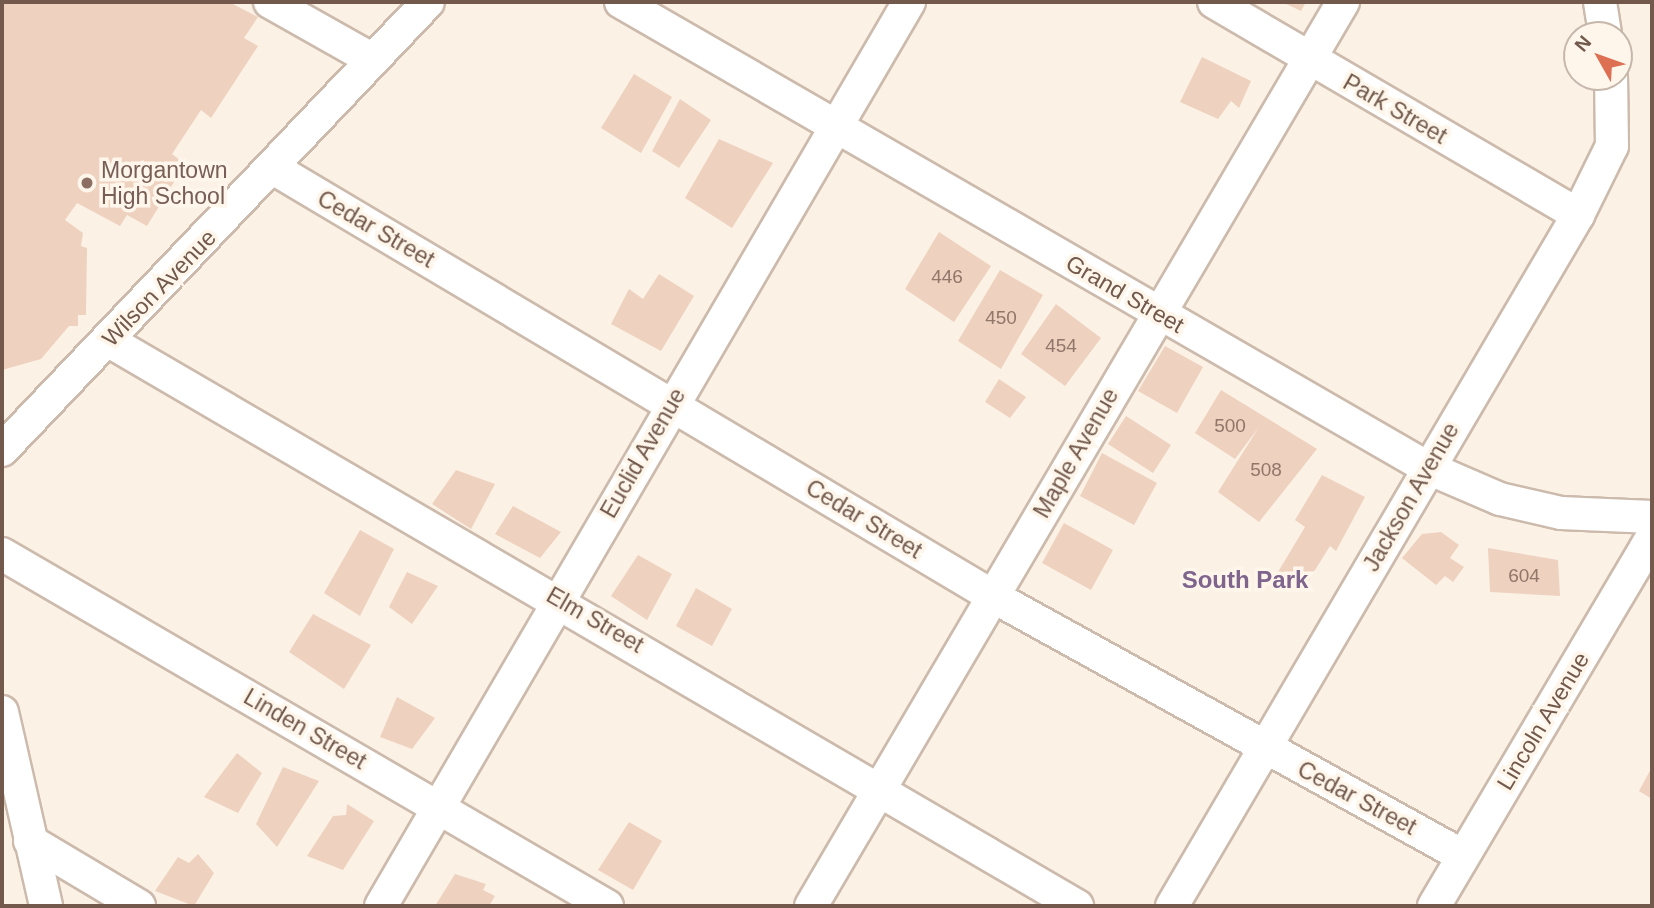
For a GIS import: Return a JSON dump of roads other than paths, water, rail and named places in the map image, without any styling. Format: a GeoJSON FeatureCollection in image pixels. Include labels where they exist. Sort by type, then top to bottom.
{"type":"FeatureCollection","features":[{"type":"Feature","properties":{"kind":"street"},"geometry":{"type":"LineString","coordinates":[[270,2],[373,60]]}},
{"type":"Feature","properties":{"kind":"street","name":"Wilson Avenue"},"geometry":{"type":"LineString","coordinates":[[2,450],[109,341],[428,2]]}},
{"type":"Feature","properties":{"kind":"street","name":"Grand Street"},"geometry":{"type":"LineString","coordinates":[[621,2],[832,128],[1427,468],[1500,499],[1561,513],[1652,517]]}},
{"type":"Feature","properties":{"kind":"street","name":"Euclid Avenue"},"geometry":{"type":"LineString","coordinates":[[381,906],[560,600],[671,403],[909,2]]}},
{"type":"Feature","properties":{"kind":"street","name":"Park Street"},"geometry":{"type":"LineString","coordinates":[[1214,2],[1578,215]]}},
{"type":"Feature","properties":{"kind":"street","name":"Maple Avenue"},"geometry":{"type":"LineString","coordinates":[[811,906],[994,597],[1157,312],[1343,2]]}},
{"type":"Feature","properties":{"kind":"street"},"geometry":{"type":"LineString","coordinates":[[1600,2],[1603,21]]}},
{"type":"Feature","properties":{"kind":"street","name":"Jackson Avenue"},"geometry":{"type":"LineString","coordinates":[[1171,906],[1578,215],[1612,146],[1611,91]]}},
{"type":"Feature","properties":{"kind":"street","name":"Cedar Street"},"geometry":{"type":"LineString","coordinates":[[273,168],[994,597],[1463,856]]}},
{"type":"Feature","properties":{"kind":"street","name":"Elm Street"},"geometry":{"type":"LineString","coordinates":[[109,341],[560,600],[1077,906]]}},
{"type":"Feature","properties":{"kind":"street","name":"Lincoln Avenue"},"geometry":{"type":"LineString","coordinates":[[1434,906],[1652,537]]}},
{"type":"Feature","properties":{"kind":"street","name":"Linden Street"},"geometry":{"type":"LineString","coordinates":[[2,554],[440,806],[607,906]]}},
{"type":"Feature","properties":{"kind":"street"},"geometry":{"type":"LineString","coordinates":[[2,712],[46,906]]}},
{"type":"Feature","properties":{"kind":"street"},"geometry":{"type":"LineString","coordinates":[[30,841],[139,906]]}},
{"type":"Feature","properties":{"kind":"place","name":"Morgantown High School"},"geometry":{"type":"Point","coordinates":[87,183]}},
{"type":"Feature","properties":{"kind":"district","name":"South Park"},"geometry":{"type":"Point","coordinates":[1245,580]}}]}
